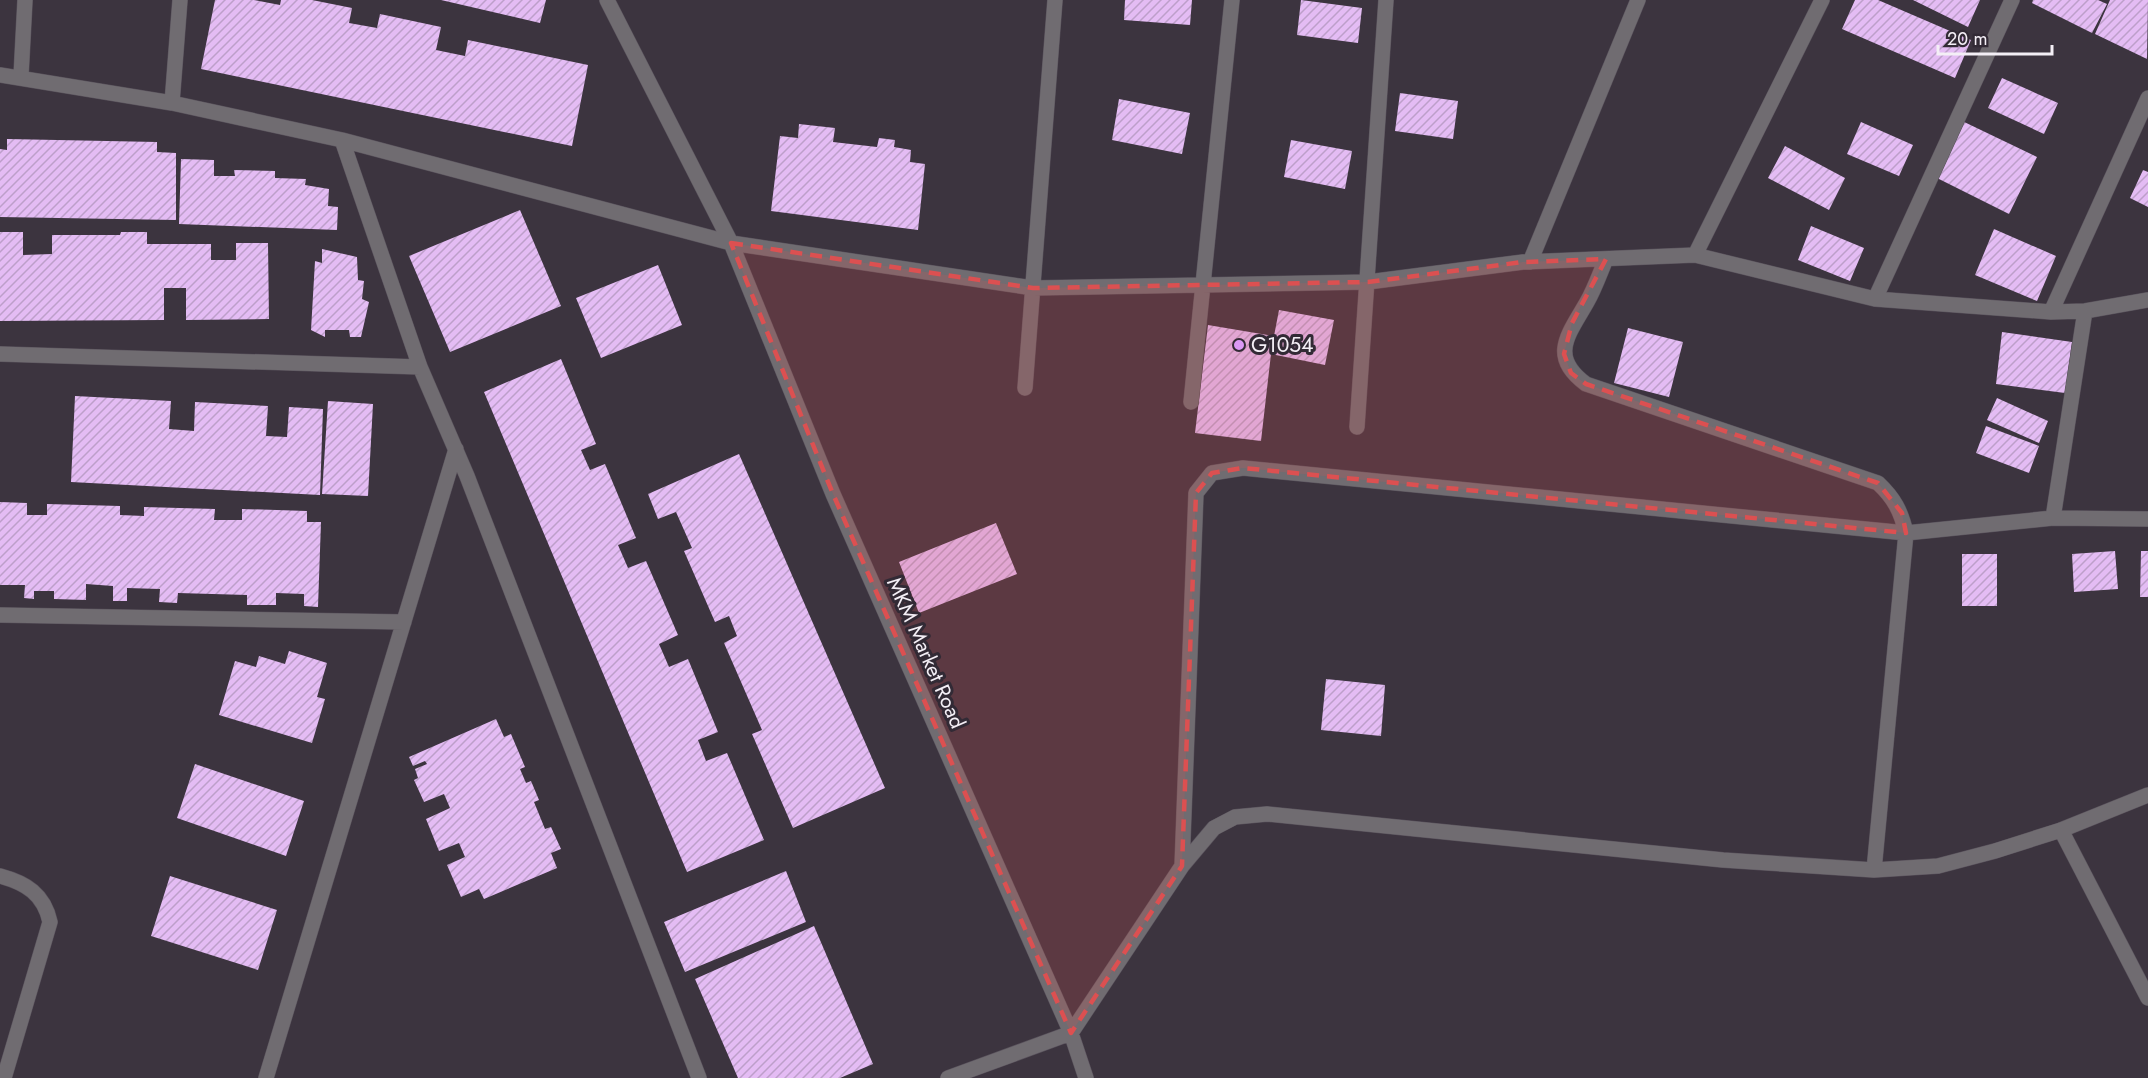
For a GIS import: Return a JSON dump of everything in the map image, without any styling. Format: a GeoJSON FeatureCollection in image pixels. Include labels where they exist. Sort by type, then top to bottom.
{"type":"FeatureCollection","features":[{"type":"Feature","properties":{"kind":"street"},"geometry":{"type":"LineString","coordinates":[[21,76],[25,0]]}},
{"type":"Feature","properties":{"kind":"street"},"geometry":{"type":"LineString","coordinates":[[172,102],[180,0]]}},
{"type":"Feature","properties":{"kind":"street","name":"MKM Market Road"},"geometry":{"type":"LineString","coordinates":[[607,0],[731,243],[833,494],[1071,1033],[1086,1078]]}},
{"type":"Feature","properties":{"kind":"street"},"geometry":{"type":"LineString","coordinates":[[1025,388],[1055,0]]}},
{"type":"Feature","properties":{"kind":"street"},"geometry":{"type":"LineString","coordinates":[[1191,402],[1232,0]]}},
{"type":"Feature","properties":{"kind":"street"},"geometry":{"type":"LineString","coordinates":[[1357,427],[1386,0]]}},
{"type":"Feature","properties":{"kind":"street"},"geometry":{"type":"LineString","coordinates":[[1530,262],[1638,0]]}},
{"type":"Feature","properties":{"kind":"street"},"geometry":{"type":"LineString","coordinates":[[1695,255],[1822,0]]}},
{"type":"Feature","properties":{"kind":"street"},"geometry":{"type":"LineString","coordinates":[[1875,299],[2012,0]]}},
{"type":"Feature","properties":{"kind":"street"},"geometry":{"type":"LineString","coordinates":[[0,75],[21,76],[172,102],[342,140],[731,243],[1033,288],[1203,287],[1368,282],[1530,262],[1695,255],[1875,299],[2051,312],[2085,310],[2148,300]]}},
{"type":"Feature","properties":{"kind":"street"},"geometry":{"type":"LineString","coordinates":[[2051,312],[2148,98]]}},
{"type":"Feature","properties":{"kind":"street"},"geometry":{"type":"LineString","coordinates":[[342,140],[420,367],[456,449],[699,1078]]}},
{"type":"Feature","properties":{"kind":"street"},"geometry":{"type":"LineString","coordinates":[[1606,259],[1588,301],[1572,323],[1564,354],[1571,373],[1586,384],[1878,483],[1892,496],[1902,513],[1906,533],[1874,870]]}},
{"type":"Feature","properties":{"kind":"street"},"geometry":{"type":"LineString","coordinates":[[2053,518],[2085,310]]}},
{"type":"Feature","properties":{"kind":"street"},"geometry":{"type":"LineString","coordinates":[[0,354],[420,367]]}},
{"type":"Feature","properties":{"kind":"street"},"geometry":{"type":"LineString","coordinates":[[266,1078],[456,449]]}},
{"type":"Feature","properties":{"kind":"street"},"geometry":{"type":"LineString","coordinates":[[1182,866],[1196,493],[1212,473],[1243,468],[1906,533],[2053,518],[2148,519]]}},
{"type":"Feature","properties":{"kind":"street"},"geometry":{"type":"LineString","coordinates":[[0,615],[404,622]]}},
{"type":"Feature","properties":{"kind":"street"},"geometry":{"type":"LineString","coordinates":[[948,1078],[1071,1033],[1182,866],[1214,828],[1235,817],[1267,814],[1723,860],[1874,870],[1938,866],[2061,830],[2148,795]]}},
{"type":"Feature","properties":{"kind":"street"},"geometry":{"type":"LineString","coordinates":[[2061,830],[2148,999]]}},
{"type":"Feature","properties":{"kind":"street"},"geometry":{"type":"LineString","coordinates":[[0,876],[20,881],[37,893],[47,908],[50,921],[4,1078]]}},
{"type":"Feature","properties":{"kind":"highlighted area"},"geometry":{"type":"Polygon","coordinates":[[[731,243],[1033,288],[1368,282],[1523,262],[1606,259],[1572,323],[1564,354],[1571,373],[1586,384],[1878,483],[1902,513],[1906,533],[1243,468],[1212,473],[1196,493],[1182,866],[1071,1033],[833,494],[731,243]]]}},
{"type":"Feature","properties":{"kind":"building"},"geometry":{"type":"Polygon","coordinates":[[[215,0],[254,0],[280,5],[281,0],[312,0],[352,8],[349,23],[377,28],[380,14],[441,27],[436,50],[465,56],[468,40],[588,65],[572,146],[201,69],[215,0]]]}},
{"type":"Feature","properties":{"kind":"building"},"geometry":{"type":"Polygon","coordinates":[[[441,0],[546,0],[540,23],[441,0]]]}},
{"type":"Feature","properties":{"kind":"building"},"geometry":{"type":"Polygon","coordinates":[[[1125,0],[1192,0],[1190,25],[1124,20],[1125,0]]]}},
{"type":"Feature","properties":{"kind":"building"},"geometry":{"type":"Polygon","coordinates":[[[1301,0],[1362,8],[1358,43],[1297,35],[1301,0]]]}},
{"type":"Feature","properties":{"kind":"building"},"geometry":{"type":"Polygon","coordinates":[[[1855,0],[1878,0],[1971,40],[1955,78],[1842,29],[1855,0]]]}},
{"type":"Feature","properties":{"kind":"building"},"geometry":{"type":"Polygon","coordinates":[[[1913,0],[1980,0],[1968,27],[1913,0]]]}},
{"type":"Feature","properties":{"kind":"building"},"geometry":{"type":"Polygon","coordinates":[[[2033,0],[2098,0],[2107,4],[2092,33],[2032,3],[2033,0]]]}},
{"type":"Feature","properties":{"kind":"building"},"geometry":{"type":"Polygon","coordinates":[[[2110,0],[2148,0],[2147,59],[2095,34],[2110,0]]]}},
{"type":"Feature","properties":{"kind":"building"},"geometry":{"type":"Polygon","coordinates":[[[2002,78],[2058,103],[2044,134],[1988,108],[2002,78]]]}},
{"type":"Feature","properties":{"kind":"building"},"geometry":{"type":"Polygon","coordinates":[[[1400,93],[1458,101],[1453,139],[1395,131],[1400,93]]]}},
{"type":"Feature","properties":{"kind":"building"},"geometry":{"type":"Polygon","coordinates":[[[1119,99],[1190,113],[1182,154],[1112,140],[1119,99]]]}},
{"type":"Feature","properties":{"kind":"building"},"geometry":{"type":"Polygon","coordinates":[[[1958,119],[2037,157],[2009,214],[1931,175],[1958,119]]]}},
{"type":"Feature","properties":{"kind":"building"},"geometry":{"type":"Polygon","coordinates":[[[1861,122],[1913,145],[1899,176],[1847,154],[1861,122]]]}},
{"type":"Feature","properties":{"kind":"building"},"geometry":{"type":"Polygon","coordinates":[[[799,124],[835,128],[833,142],[877,147],[879,138],[895,140],[894,147],[911,150],[910,162],[925,164],[918,230],[771,211],[780,136],[798,138],[799,124]]]}},
{"type":"Feature","properties":{"kind":"building"},"geometry":{"type":"Polygon","coordinates":[[[7,139],[157,142],[157,152],[176,153],[176,220],[0,217],[0,149],[7,150],[7,139]]]}},
{"type":"Feature","properties":{"kind":"building"},"geometry":{"type":"Polygon","coordinates":[[[1291,140],[1352,151],[1345,189],[1284,177],[1291,140]]]}},
{"type":"Feature","properties":{"kind":"building"},"geometry":{"type":"Polygon","coordinates":[[[1785,146],[1845,178],[1829,210],[1768,178],[1785,146]]]}},
{"type":"Feature","properties":{"kind":"building"},"geometry":{"type":"Polygon","coordinates":[[[181,159],[214,160],[214,176],[235,176],[234,170],[275,171],[275,178],[306,179],[305,185],[329,189],[328,206],[338,207],[337,230],[179,224],[181,159]]]}},
{"type":"Feature","properties":{"kind":"building"},"geometry":{"type":"Polygon","coordinates":[[[2143,170],[2148,172],[2148,207],[2130,198],[2143,170]]]}},
{"type":"Feature","properties":{"kind":"building"},"geometry":{"type":"Polygon","coordinates":[[[520,210],[561,306],[450,352],[409,256],[520,210]]]}},
{"type":"Feature","properties":{"kind":"building"},"geometry":{"type":"Polygon","coordinates":[[[1811,226],[1864,248],[1850,281],[1798,260],[1811,226]]]}},
{"type":"Feature","properties":{"kind":"building"},"geometry":{"type":"Polygon","coordinates":[[[1994,229],[2056,256],[2037,301],[1975,275],[1994,229]]]}},
{"type":"Feature","properties":{"kind":"building"},"geometry":{"type":"Polygon","coordinates":[[[0,232],[23,232],[23,255],[52,254],[52,235],[120,235],[121,232],[147,232],[147,244],[211,244],[211,260],[236,260],[236,243],[268,243],[269,319],[186,320],[186,288],[164,288],[164,320],[0,321],[0,232]]]}},
{"type":"Feature","properties":{"kind":"building"},"geometry":{"type":"Polygon","coordinates":[[[322,249],[357,257],[358,280],[364,281],[362,299],[369,302],[361,337],[350,337],[349,330],[325,330],[325,337],[311,330],[315,261],[322,263],[322,249]]]}},
{"type":"Feature","properties":{"kind":"building"},"geometry":{"type":"Polygon","coordinates":[[[658,265],[682,325],[601,358],[576,298],[658,265]]]}},
{"type":"Feature","properties":{"kind":"building"},"geometry":{"type":"Polygon","coordinates":[[[1279,310],[1334,320],[1325,365],[1271,354],[1261,441],[1195,433],[1208,325],[1274,336],[1279,310]]]}},
{"type":"Feature","properties":{"kind":"building"},"geometry":{"type":"Polygon","coordinates":[[[1628,328],[1683,342],[1669,397],[1614,383],[1628,328]]]}},
{"type":"Feature","properties":{"kind":"building"},"geometry":{"type":"Polygon","coordinates":[[[2002,332],[2072,342],[2065,393],[1996,384],[2002,332]]]}},
{"type":"Feature","properties":{"kind":"building"},"geometry":{"type":"Polygon","coordinates":[[[561,359],[596,444],[581,450],[590,470],[605,464],[636,538],[618,545],[628,568],[646,561],[678,635],[659,644],[669,667],[688,659],[718,732],[698,740],[706,761],[727,753],[764,840],[687,872],[484,392],[561,359]]]}},
{"type":"Feature","properties":{"kind":"building"},"geometry":{"type":"Polygon","coordinates":[[[75,396],[171,401],[169,429],[194,431],[195,402],[268,406],[266,436],[287,437],[289,407],[323,409],[320,495],[71,482],[75,396]]]}},
{"type":"Feature","properties":{"kind":"building"},"geometry":{"type":"Polygon","coordinates":[[[1997,398],[2048,421],[2039,443],[1987,420],[1997,398]]]}},
{"type":"Feature","properties":{"kind":"building"},"geometry":{"type":"Polygon","coordinates":[[[328,401],[373,404],[368,496],[322,494],[328,401]]]}},
{"type":"Feature","properties":{"kind":"building"},"geometry":{"type":"Polygon","coordinates":[[[1986,426],[2039,446],[2029,473],[1976,453],[1986,426]]]}},
{"type":"Feature","properties":{"kind":"building"},"geometry":{"type":"Polygon","coordinates":[[[739,454],[885,788],[793,828],[752,734],[762,730],[724,643],[737,636],[729,616],[715,622],[684,551],[692,548],[676,512],[658,519],[648,494],[739,454]]]}},
{"type":"Feature","properties":{"kind":"building"},"geometry":{"type":"Polygon","coordinates":[[[0,502],[27,503],[27,515],[47,515],[47,504],[120,506],[120,515],[144,516],[144,507],[215,509],[214,520],[242,520],[242,509],[307,511],[307,522],[321,522],[318,607],[304,606],[304,594],[276,593],[276,605],[247,605],[247,595],[178,593],[177,603],[159,602],[160,589],[127,588],[127,601],[113,601],[113,586],[86,584],[86,600],[54,599],[54,591],[34,591],[34,599],[24,598],[25,585],[0,585],[0,502]]]}},
{"type":"Feature","properties":{"kind":"building"},"geometry":{"type":"Polygon","coordinates":[[[996,523],[1017,574],[919,613],[899,562],[996,523]]]}},
{"type":"Feature","properties":{"kind":"building"},"geometry":{"type":"Polygon","coordinates":[[[2115,551],[2118,589],[2074,592],[2072,554],[2115,551]]]}},
{"type":"Feature","properties":{"kind":"building"},"geometry":{"type":"Polygon","coordinates":[[[2141,551],[2148,551],[2148,597],[2140,597],[2141,551]]]}},
{"type":"Feature","properties":{"kind":"building"},"geometry":{"type":"Polygon","coordinates":[[[1962,554],[1997,554],[1997,606],[1962,606],[1962,554]]]}},
{"type":"Feature","properties":{"kind":"building"},"geometry":{"type":"Polygon","coordinates":[[[289,651],[327,663],[317,697],[325,699],[312,743],[219,715],[235,661],[256,667],[259,656],[285,664],[289,651]]]}},
{"type":"Feature","properties":{"kind":"building"},"geometry":{"type":"Polygon","coordinates":[[[1326,679],[1385,685],[1381,736],[1321,730],[1326,679]]]}},
{"type":"Feature","properties":{"kind":"building"},"geometry":{"type":"Polygon","coordinates":[[[496,719],[504,737],[511,734],[525,767],[520,769],[526,783],[531,781],[539,800],[534,802],[545,829],[551,827],[561,849],[551,853],[557,868],[484,899],[479,889],[461,897],[447,865],[465,857],[459,843],[439,851],[426,819],[450,808],[444,794],[424,802],[414,780],[418,778],[415,769],[427,764],[425,761],[413,766],[409,757],[496,719]]]}},
{"type":"Feature","properties":{"kind":"building"},"geometry":{"type":"Polygon","coordinates":[[[195,764],[304,801],[286,856],[177,818],[195,764]]]}},
{"type":"Feature","properties":{"kind":"building"},"geometry":{"type":"Polygon","coordinates":[[[786,871],[806,922],[685,972],[664,922],[786,871]]]}},
{"type":"Feature","properties":{"kind":"building"},"geometry":{"type":"Polygon","coordinates":[[[170,876],[277,910],[258,970],[151,936],[170,876]]]}},
{"type":"Feature","properties":{"kind":"building"},"geometry":{"type":"Polygon","coordinates":[[[814,926],[873,1064],[840,1078],[738,1078],[695,979],[814,926]]]}},
{"type":"Feature","properties":{"kind":"place","name":"G1054"},"geometry":{"type":"Point","coordinates":[1239,345]}}]}
